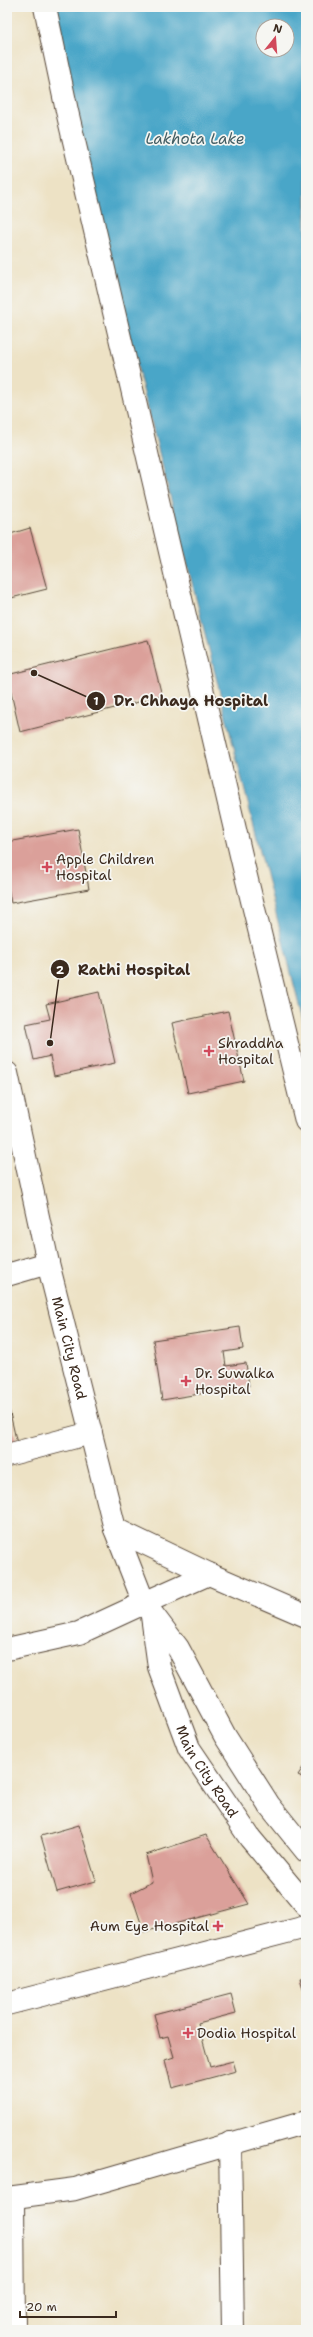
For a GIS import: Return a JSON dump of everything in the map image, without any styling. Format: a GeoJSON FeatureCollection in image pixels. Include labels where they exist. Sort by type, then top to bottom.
{"type":"FeatureCollection","features":[{"type":"Feature","properties":{"kind":"street"},"geometry":{"type":"LineString","coordinates":[[45,7],[67,111],[246,876],[306,1121]]}},
{"type":"Feature","properties":{"kind":"street","name":"Main City Road"},"geometry":{"type":"LineString","coordinates":[[9,1086],[48,1263],[115,1529],[148,1610],[158,1666],[189,1748],[250,1838],[306,1905]]}},
{"type":"Feature","properties":{"kind":"street"},"geometry":{"type":"LineString","coordinates":[[7,1275],[48,1263]]}},
{"type":"Feature","properties":{"kind":"street"},"geometry":{"type":"LineString","coordinates":[[7,1455],[91,1433]]}},
{"type":"Feature","properties":{"kind":"street"},"geometry":{"type":"LineString","coordinates":[[115,1529],[209,1574],[306,1616]]}},
{"type":"Feature","properties":{"kind":"street"},"geometry":{"type":"LineString","coordinates":[[7,1649],[79,1633],[148,1610],[209,1574]]}},
{"type":"Feature","properties":{"kind":"street","name":"Main City Road"},"geometry":{"type":"LineString","coordinates":[[148,1610],[178,1648],[225,1736],[269,1805],[306,1851]]}},
{"type":"Feature","properties":{"kind":"street"},"geometry":{"type":"LineString","coordinates":[[7,2004],[306,1927]]}},
{"type":"Feature","properties":{"kind":"street"},"geometry":{"type":"LineString","coordinates":[[14,2330],[10,2198],[75,2189],[306,2122]]}},
{"type":"Feature","properties":{"kind":"street"},"geometry":{"type":"LineString","coordinates":[[230,2143],[233,2330]]}},
{"type":"Feature","properties":{"kind":"water","name":"Lakhota Lake"},"geometry":{"type":"Polygon","coordinates":[[[46,7],[306,7],[306,1032],[46,7]]]}},
{"type":"Feature","properties":{"kind":"building"},"geometry":{"type":"Polygon","coordinates":[[[30,528],[47,589],[7,599],[7,535],[30,528]]]}},
{"type":"Feature","properties":{"kind":"building"},"geometry":{"type":"Polygon","coordinates":[[[148,640],[162,696],[20,732],[7,675],[148,640]]]}},
{"type":"Feature","properties":{"kind":"building"},"geometry":{"type":"Polygon","coordinates":[[[78,829],[89,889],[11,903],[7,882],[7,842],[78,829]]]}},
{"type":"Feature","properties":{"kind":"building"},"geometry":{"type":"Polygon","coordinates":[[[99,992],[115,1063],[54,1076],[50,1056],[34,1060],[26,1024],[50,1019],[46,1004],[99,992]]]}},
{"type":"Feature","properties":{"kind":"building"},"geometry":{"type":"Polygon","coordinates":[[[228,1011],[244,1081],[188,1093],[172,1023],[228,1011]]]}},
{"type":"Feature","properties":{"kind":"building"},"geometry":{"type":"Polygon","coordinates":[[[240,1327],[243,1349],[224,1352],[226,1366],[246,1363],[249,1386],[162,1400],[153,1340],[240,1327]]]}},
{"type":"Feature","properties":{"kind":"building"},"geometry":{"type":"Polygon","coordinates":[[[7,1400],[18,1448],[7,1450],[7,1400]]]}},
{"type":"Feature","properties":{"kind":"building"},"geometry":{"type":"Polygon","coordinates":[[[306,1763],[306,1779],[298,1775],[306,1763]]]}},
{"type":"Feature","properties":{"kind":"building"},"geometry":{"type":"Polygon","coordinates":[[[79,1825],[96,1881],[57,1892],[41,1836],[79,1825]]]}},
{"type":"Feature","properties":{"kind":"building"},"geometry":{"type":"Polygon","coordinates":[[[206,1835],[249,1904],[144,1932],[131,1893],[152,1882],[146,1855],[206,1835]]]}},
{"type":"Feature","properties":{"kind":"building"},"geometry":{"type":"Polygon","coordinates":[[[306,1977],[306,1999],[300,1978],[306,1977]]]}},
{"type":"Feature","properties":{"kind":"building"},"geometry":{"type":"Polygon","coordinates":[[[231,1994],[236,2013],[198,2023],[210,2067],[233,2061],[236,2071],[172,2088],[165,2060],[174,2057],[168,2036],[160,2038],[154,2014],[231,1994]]]}},
{"type":"Feature","properties":{"kind":"place","name":"Dr. Chhaya Hospital"},"geometry":{"type":"Point","coordinates":[34,673]}},
{"type":"Feature","properties":{"kind":"place","name":"Apple Children Hospital"},"geometry":{"type":"Point","coordinates":[47,867]}},
{"type":"Feature","properties":{"kind":"place","name":"Rathi Hospital"},"geometry":{"type":"Point","coordinates":[50,1043]}},
{"type":"Feature","properties":{"kind":"place","name":"Shraddha Hospital"},"geometry":{"type":"Point","coordinates":[209,1051]}},
{"type":"Feature","properties":{"kind":"place","name":"Dr. Suwalka Hospital"},"geometry":{"type":"Point","coordinates":[186,1381]}},
{"type":"Feature","properties":{"kind":"place","name":"Aum Eye Hospital"},"geometry":{"type":"Point","coordinates":[218,1926]}},
{"type":"Feature","properties":{"kind":"place","name":"Dodia Hospital"},"geometry":{"type":"Point","coordinates":[188,2033]}}]}
